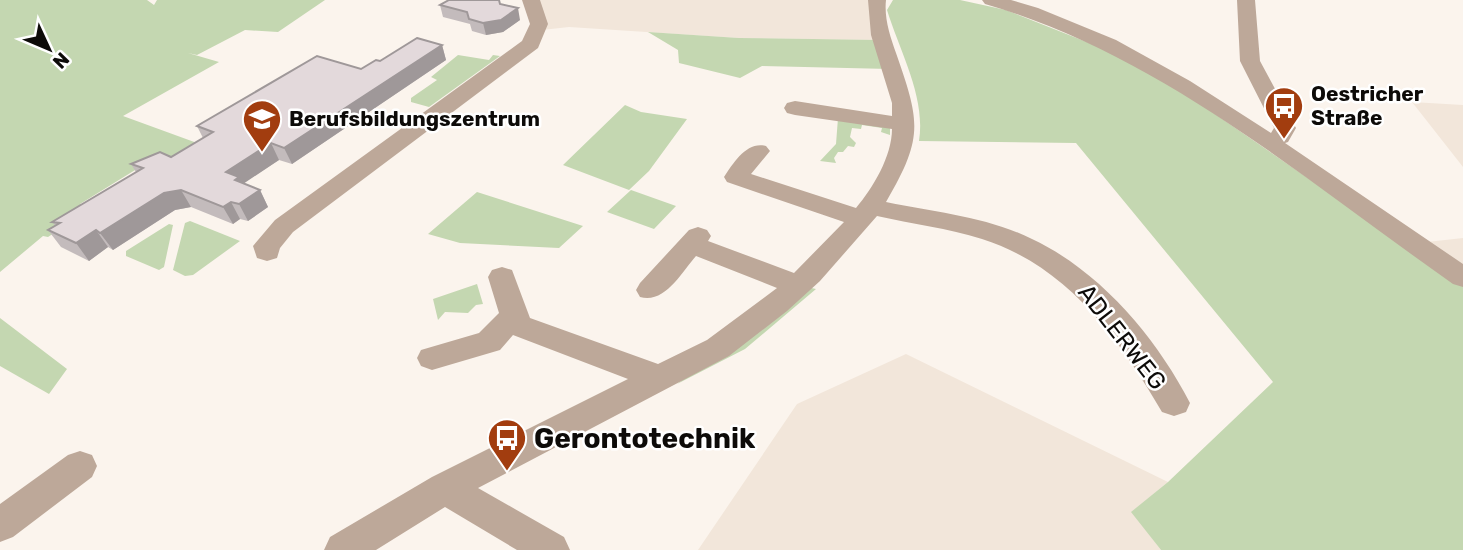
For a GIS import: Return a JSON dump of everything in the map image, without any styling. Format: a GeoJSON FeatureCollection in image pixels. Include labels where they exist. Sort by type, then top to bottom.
{"type":"FeatureCollection","features":[{"type":"Feature","properties":{"kind":"street"},"geometry":{"type":"LineString","coordinates":[[267,252],[266,246],[284,226],[531,44],[539,24],[531,0]]}},
{"type":"Feature","properties":{"kind":"street"},"geometry":{"type":"LineString","coordinates":[[343,550],[445,488],[736,336],[798,285],[839,245],[885,187],[902,147],[904,106],[878,22],[875,7],[877,0]]}},
{"type":"Feature","properties":{"kind":"street"},"geometry":{"type":"LineString","coordinates":[[1247,0],[1250,61],[1285,128],[1286,148]]}},
{"type":"Feature","properties":{"kind":"street"},"geometry":{"type":"LineString","coordinates":[[1001,1],[1080,33],[1153,68],[1189,89],[1286,148],[1463,277]]}},
{"type":"Feature","properties":{"kind":"street"},"geometry":{"type":"LineString","coordinates":[[778,128],[798,105],[904,124]]}},
{"type":"Feature","properties":{"kind":"street"},"geometry":{"type":"LineString","coordinates":[[758,151],[736,177],[866,213]]}},
{"type":"Feature","properties":{"kind":"street","name":"ADLERWEG"},"geometry":{"type":"LineString","coordinates":[[866,213],[993,233],[1031,250],[1065,270],[1087,287],[1128,337],[1153,368],[1174,404]]}},
{"type":"Feature","properties":{"kind":"street"},"geometry":{"type":"LineString","coordinates":[[650,290],[694,240],[798,285]]}},
{"type":"Feature","properties":{"kind":"street"},"geometry":{"type":"LineString","coordinates":[[502,277],[518,325]]}},
{"type":"Feature","properties":{"kind":"street"},"geometry":{"type":"LineString","coordinates":[[432,358],[489,342],[508,321],[660,378]]}},
{"type":"Feature","properties":{"kind":"street"},"geometry":{"type":"LineString","coordinates":[[0,525],[80,466]]}},
{"type":"Feature","properties":{"kind":"street"},"geometry":{"type":"LineString","coordinates":[[445,488],[551,550]]}},
{"type":"Feature","properties":{"kind":"shaded area"},"geometry":{"type":"Polygon","coordinates":[[[533,0],[874,0],[881,40],[739,38],[569,27],[542,30],[533,0]]]}},
{"type":"Feature","properties":{"kind":"shaded area"},"geometry":{"type":"Polygon","coordinates":[[[1412,102],[1463,105],[1463,167],[1412,102]]]}},
{"type":"Feature","properties":{"kind":"shaded area"},"geometry":{"type":"Polygon","coordinates":[[[1463,238],[1463,267],[1427,242],[1463,238]]]}},
{"type":"Feature","properties":{"kind":"shaded area"},"geometry":{"type":"Polygon","coordinates":[[[906,354],[1168,482],[1132,512],[1161,550],[698,550],[797,404],[906,354]]]}},
{"type":"Feature","properties":{"kind":"green space"},"geometry":{"type":"Polygon","coordinates":[[[0,0],[147,0],[154,5],[157,0],[325,0],[278,32],[245,30],[197,55],[188,53],[219,62],[123,116],[197,143],[182,155],[140,167],[80,204],[92,208],[48,237],[43,236],[0,272],[0,0]]]}},
{"type":"Feature","properties":{"kind":"green space"},"geometry":{"type":"Polygon","coordinates":[[[893,0],[960,0],[1006,10],[1112,52],[1173,85],[1463,285],[1463,550],[1161,550],[1131,512],[1168,482],[1273,382],[1076,143],[919,141],[919,108],[915,91],[887,10],[893,0]]]}},
{"type":"Feature","properties":{"kind":"green space"},"geometry":{"type":"Polygon","coordinates":[[[648,32],[739,38],[881,40],[890,69],[762,66],[740,78],[679,63],[678,50],[648,32]]]}},
{"type":"Feature","properties":{"kind":"green space"},"geometry":{"type":"Polygon","coordinates":[[[458,55],[489,60],[493,55],[500,56],[429,107],[411,102],[411,98],[437,80],[431,77],[458,55]]]}},
{"type":"Feature","properties":{"kind":"green space"},"geometry":{"type":"Polygon","coordinates":[[[625,105],[641,112],[687,119],[649,171],[629,190],[563,165],[625,105]]]}},
{"type":"Feature","properties":{"kind":"green space"},"geometry":{"type":"Polygon","coordinates":[[[838,118],[890,128],[890,135],[881,132],[882,128],[862,125],[861,129],[852,128],[850,137],[856,143],[854,147],[848,146],[843,152],[838,152],[834,158],[836,163],[820,161],[836,144],[838,118]]]}},
{"type":"Feature","properties":{"kind":"green space"},"geometry":{"type":"Polygon","coordinates":[[[631,190],[676,206],[654,229],[607,212],[631,190]]]}},
{"type":"Feature","properties":{"kind":"green space"},"geometry":{"type":"Polygon","coordinates":[[[477,192],[583,226],[559,248],[460,243],[428,234],[477,192]]]}},
{"type":"Feature","properties":{"kind":"green space"},"geometry":{"type":"Polygon","coordinates":[[[190,221],[240,241],[193,275],[185,276],[173,270],[185,223],[190,221]]]}},
{"type":"Feature","properties":{"kind":"green space"},"geometry":{"type":"Polygon","coordinates":[[[169,224],[173,225],[164,267],[159,270],[126,256],[126,251],[169,224]]]}},
{"type":"Feature","properties":{"kind":"green space"},"geometry":{"type":"Polygon","coordinates":[[[477,284],[483,304],[476,305],[468,313],[445,312],[438,320],[433,299],[477,284]]]}},
{"type":"Feature","properties":{"kind":"green space"},"geometry":{"type":"Polygon","coordinates":[[[807,287],[816,289],[745,349],[677,384],[807,287]]]}},
{"type":"Feature","properties":{"kind":"green space"},"geometry":{"type":"Polygon","coordinates":[[[0,318],[67,369],[49,394],[0,366],[0,318]]]}},
{"type":"Feature","properties":{"kind":"building"},"geometry":{"type":"Polygon","coordinates":[[[449,0],[499,0],[500,4],[518,8],[501,20],[483,23],[469,19],[467,12],[440,5],[449,0]]]}},
{"type":"Feature","properties":{"kind":"building"},"geometry":{"type":"Polygon","coordinates":[[[417,38],[442,45],[284,148],[271,143],[226,172],[239,177],[235,180],[260,190],[239,204],[231,202],[223,207],[181,190],[164,193],[100,233],[96,230],[76,243],[48,230],[60,223],[52,222],[143,168],[131,164],[160,152],[171,157],[213,132],[197,126],[317,56],[361,69],[376,60],[380,61],[417,38]]]}},
{"type":"Feature","properties":{"kind":"place","name":"Oestricher Straße"},"geometry":{"type":"Point","coordinates":[1284,140]}},
{"type":"Feature","properties":{"kind":"place","name":"Berufsbildungszentrum"},"geometry":{"type":"Point","coordinates":[262,153]}},
{"type":"Feature","properties":{"kind":"place","name":"Gerontotechnik"},"geometry":{"type":"Point","coordinates":[507,472]}}]}
